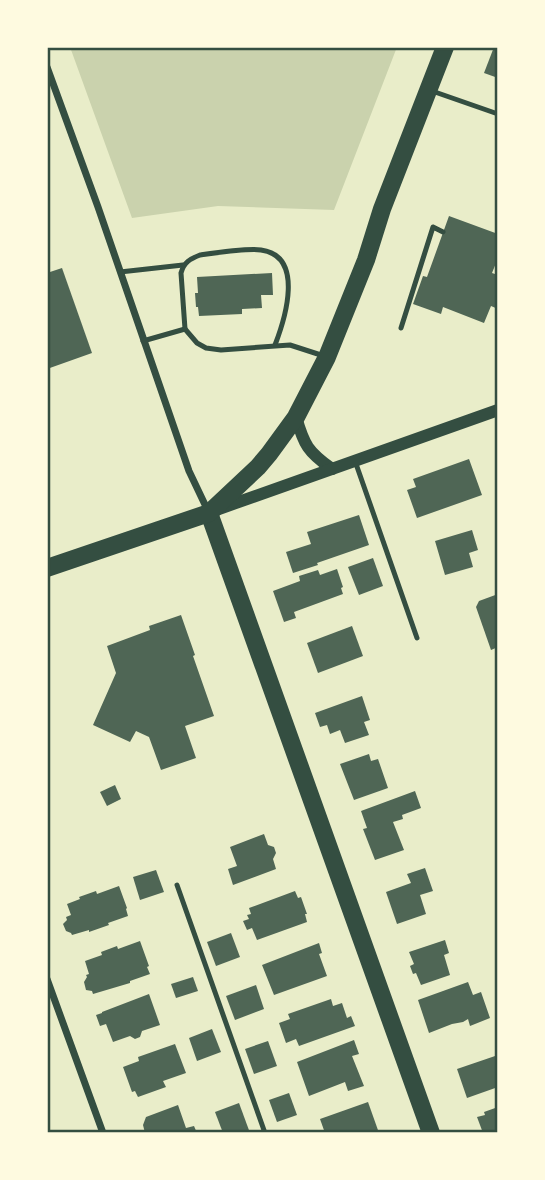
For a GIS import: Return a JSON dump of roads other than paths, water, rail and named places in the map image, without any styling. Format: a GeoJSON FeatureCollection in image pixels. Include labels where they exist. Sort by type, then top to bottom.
{"type":"FeatureCollection","features":[{"type":"Feature","properties":{"kind":"main road"},"geometry":{"type":"LineString","coordinates":[[47,568],[209,513],[258,467],[296,417],[327,357],[366,261],[382,209],[445,47]]}},
{"type":"Feature","properties":{"kind":"main road"},"geometry":{"type":"LineString","coordinates":[[209,513],[431,1133]]}},
{"type":"Feature","properties":{"kind":"street"},"geometry":{"type":"LineString","coordinates":[[47,67],[189,471],[209,513],[497,412]]}},
{"type":"Feature","properties":{"kind":"street"},"geometry":{"type":"LineString","coordinates":[[296,417],[303,441],[315,457],[332,469]]}},
{"type":"Feature","properties":{"kind":"street"},"geometry":{"type":"LineString","coordinates":[[47,979],[103,1133]]}},
{"type":"Feature","properties":{"kind":"lane"},"geometry":{"type":"LineString","coordinates":[[428,89],[498,114]]}},
{"type":"Feature","properties":{"kind":"lane"},"geometry":{"type":"LineString","coordinates":[[401,328],[433,227],[443,232]]}},
{"type":"Feature","properties":{"kind":"lane"},"geometry":{"type":"LineString","coordinates":[[275,345],[288,300],[285,268],[278,256],[260,249],[211,253],[191,258],[183,265],[181,273],[185,329],[197,343],[206,348],[221,350],[290,345],[327,357]]}},
{"type":"Feature","properties":{"kind":"lane"},"geometry":{"type":"LineString","coordinates":[[120,272],[183,265]]}},
{"type":"Feature","properties":{"kind":"lane"},"geometry":{"type":"LineString","coordinates":[[143,341],[185,329]]}},
{"type":"Feature","properties":{"kind":"lane"},"geometry":{"type":"LineString","coordinates":[[355,461],[417,638]]}},
{"type":"Feature","properties":{"kind":"lane"},"geometry":{"type":"LineString","coordinates":[[177,885],[265,1133]]}}]}
